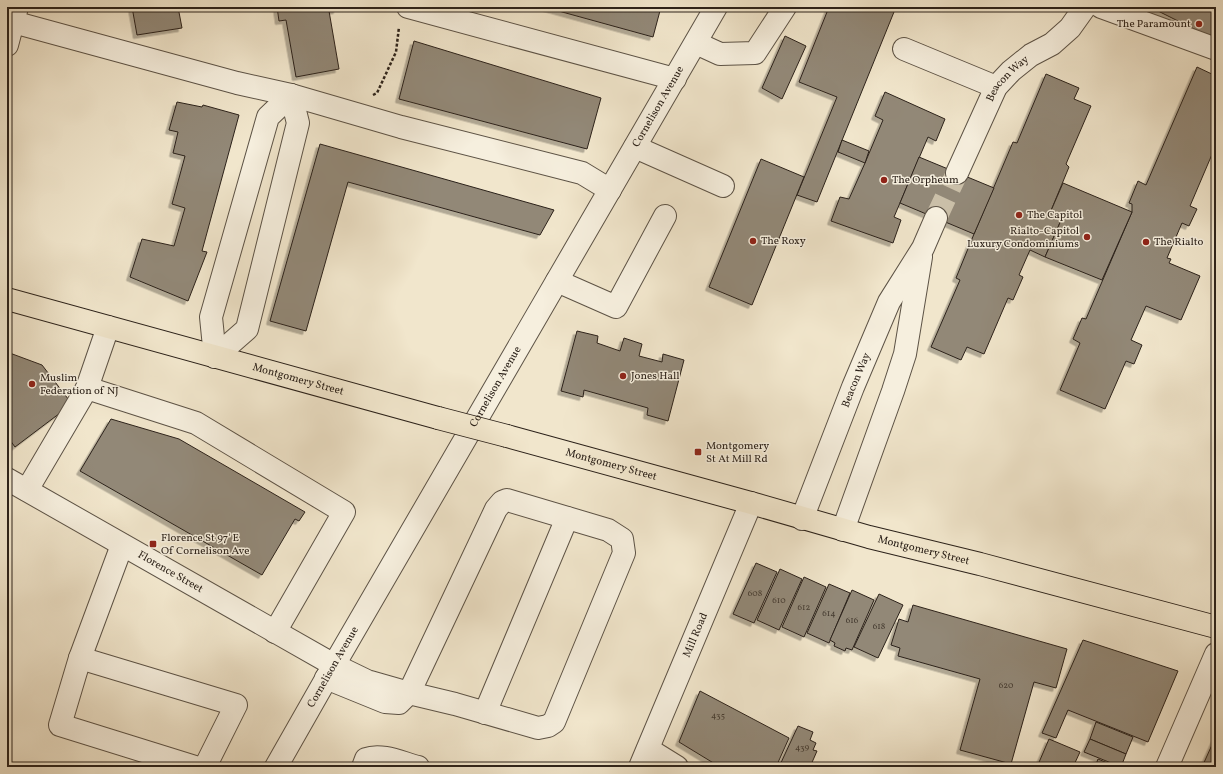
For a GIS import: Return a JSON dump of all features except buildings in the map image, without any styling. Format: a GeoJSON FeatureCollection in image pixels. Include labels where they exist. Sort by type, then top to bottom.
{"type":"FeatureCollection","features":[{"type":"Feature","properties":{"kind":"main road","name":"Montgomery Street"},"geometry":{"type":"LineString","coordinates":[[7,299],[751,503],[843,530],[980,564],[1216,627]]}},
{"type":"Feature","properties":{"kind":"street","name":"Cornelison Avenue"},"geometry":{"type":"LineString","coordinates":[[276,767],[330,671],[716,7]]}},
{"type":"Feature","properties":{"kind":"street"},"geometry":{"type":"LineString","coordinates":[[696,42],[720,54],[755,53],[785,7]]}},
{"type":"Feature","properties":{"kind":"street","name":"Beacon Way"},"geometry":{"type":"LineString","coordinates":[[957,173],[996,87],[1011,71],[1030,55],[1052,44],[1070,28],[1085,7]]}},
{"type":"Feature","properties":{"kind":"street"},"geometry":{"type":"LineString","coordinates":[[1101,7],[1216,49]]}},
{"type":"Feature","properties":{"kind":"street"},"geometry":{"type":"LineString","coordinates":[[7,44],[15,14],[237,83],[291,95],[401,127],[582,173],[610,190]]}},
{"type":"Feature","properties":{"kind":"street"},"geometry":{"type":"LineString","coordinates":[[404,14],[675,79]]}},
{"type":"Feature","properties":{"kind":"street"},"geometry":{"type":"LineString","coordinates":[[904,49],[996,87]]}},
{"type":"Feature","properties":{"kind":"street"},"geometry":{"type":"LineString","coordinates":[[215,357],[247,329],[298,123],[291,95]]}},
{"type":"Feature","properties":{"kind":"street"},"geometry":{"type":"LineString","coordinates":[[215,357],[211,318],[268,117],[291,95]]}},
{"type":"Feature","properties":{"kind":"street"},"geometry":{"type":"LineString","coordinates":[[635,147],[723,186]]}},
{"type":"Feature","properties":{"kind":"street"},"geometry":{"type":"LineString","coordinates":[[557,281],[616,307],[665,216]]}},
{"type":"Feature","properties":{"kind":"street","name":"Beacon Way"},"geometry":{"type":"LineString","coordinates":[[802,518],[853,387],[889,302],[923,248],[936,218]]}},
{"type":"Feature","properties":{"kind":"street","name":"Beacon Way"},"geometry":{"type":"LineString","coordinates":[[843,530],[905,354],[923,248]]}},
{"type":"Feature","properties":{"kind":"street"},"geometry":{"type":"LineString","coordinates":[[27,490],[87,388],[108,327]]}},
{"type":"Feature","properties":{"kind":"street"},"geometry":{"type":"LineString","coordinates":[[87,388],[196,423],[344,512],[275,632]]}},
{"type":"Feature","properties":{"kind":"street","name":"Florence Street"},"geometry":{"type":"LineString","coordinates":[[7,479],[275,632],[330,671],[409,693],[456,704],[538,728],[548,726],[554,722],[624,553],[622,540],[608,530],[507,500],[502,502],[496,509],[409,693]]}},
{"type":"Feature","properties":{"kind":"street","name":"Mill Road"},"geometry":{"type":"LineString","coordinates":[[644,758],[751,503]]}},
{"type":"Feature","properties":{"kind":"street"},"geometry":{"type":"LineString","coordinates":[[486,713],[567,518]]}},
{"type":"Feature","properties":{"kind":"street"},"geometry":{"type":"LineString","coordinates":[[122,545],[80,658],[60,725],[160,762],[195,767]]}},
{"type":"Feature","properties":{"kind":"street"},"geometry":{"type":"LineString","coordinates":[[1167,767],[1216,654]]}},
{"type":"Feature","properties":{"kind":"street"},"geometry":{"type":"LineString","coordinates":[[80,658],[236,706],[205,767]]}},
{"type":"Feature","properties":{"kind":"street"},"geometry":{"type":"LineString","coordinates":[[363,767],[366,759],[372,757],[386,758],[418,767]]}},
{"type":"Feature","properties":{"kind":"street"},"geometry":{"type":"LineString","coordinates":[[644,758],[677,767]]}},
{"type":"Feature","properties":{"kind":"path"},"geometry":{"type":"LineString","coordinates":[[354,113],[357,104],[377,93],[396,52],[398,29],[404,14]]}},
{"type":"Feature","properties":{"kind":"tunnel"},"geometry":{"type":"LineString","coordinates":[[936,218],[957,173]]}},
{"type":"Feature","properties":{"kind":"place","name":"The Paramount"},"geometry":{"type":"Point","coordinates":[1199,24]}},
{"type":"Feature","properties":{"kind":"place","name":"The Orpheum"},"geometry":{"type":"Point","coordinates":[884,180]}},
{"type":"Feature","properties":{"kind":"place","name":"The Capitol"},"geometry":{"type":"Point","coordinates":[1019,215]}},
{"type":"Feature","properties":{"kind":"place","name":"Rialto-Capitol Luxury Condominiums"},"geometry":{"type":"Point","coordinates":[1087,237]}},
{"type":"Feature","properties":{"kind":"place","name":"The Roxy"},"geometry":{"type":"Point","coordinates":[753,241]}},
{"type":"Feature","properties":{"kind":"place","name":"The Rialto"},"geometry":{"type":"Point","coordinates":[1146,242]}},
{"type":"Feature","properties":{"kind":"place","name":"Jones Hall"},"geometry":{"type":"Point","coordinates":[623,376]}},
{"type":"Feature","properties":{"kind":"place","name":"Muslim Federation of NJ"},"geometry":{"type":"Point","coordinates":[32,384]}},
{"type":"Feature","properties":{"kind":"place","name":"Montgomery St At Mill Rd"},"geometry":{"type":"Point","coordinates":[698,452]}},
{"type":"Feature","properties":{"kind":"place","name":"Florence St 97' E Of Cornelison Ave"},"geometry":{"type":"Point","coordinates":[153,544]}}]}
